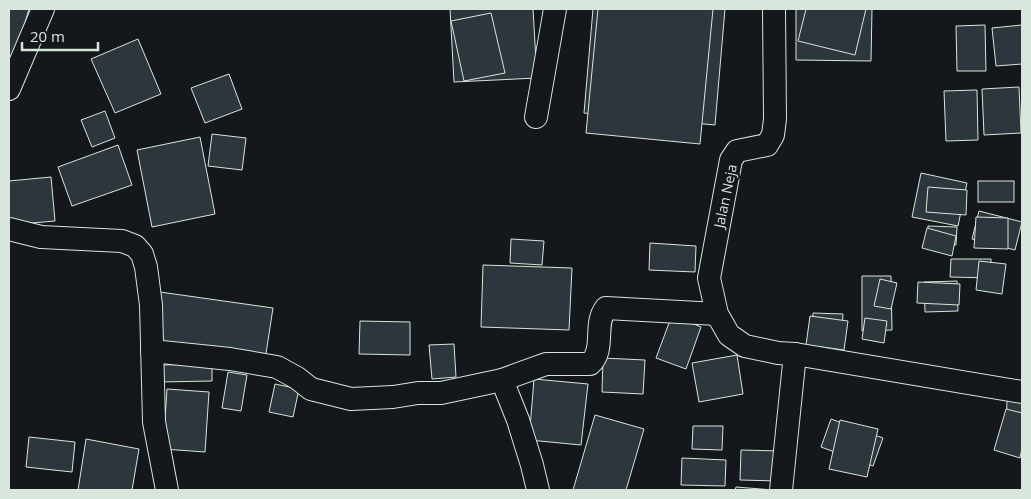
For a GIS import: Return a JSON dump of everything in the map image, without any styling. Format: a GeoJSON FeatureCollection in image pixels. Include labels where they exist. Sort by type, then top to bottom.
{"type":"FeatureCollection","features":[{"type":"Feature","properties":{"kind":"street"},"geometry":{"type":"LineString","coordinates":[[9,88],[42,9]]}},
{"type":"Feature","properties":{"kind":"street"},"geometry":{"type":"LineString","coordinates":[[536,117],[555,9]]}},
{"type":"Feature","properties":{"kind":"street","name":"Jalan Neja"},"geometry":{"type":"LineString","coordinates":[[774,9],[775,120],[773,136],[767,145],[737,151],[731,160],[709,278],[717,314],[729,334],[746,346],[778,353],[795,354],[1022,392]]}},
{"type":"Feature","properties":{"kind":"street"},"geometry":{"type":"LineString","coordinates":[[9,229],[41,237],[114,240],[135,246],[142,254],[148,274],[151,305],[154,422],[167,490]]}},
{"type":"Feature","properties":{"kind":"street"},"geometry":{"type":"LineString","coordinates":[[152,351],[230,359],[277,367],[297,378],[311,389],[352,399],[393,397],[441,393],[502,380],[546,364],[590,364],[598,353],[601,317],[606,308],[717,314]]}},
{"type":"Feature","properties":{"kind":"street"},"geometry":{"type":"LineString","coordinates":[[781,490],[795,354]]}},
{"type":"Feature","properties":{"kind":"street"},"geometry":{"type":"LineString","coordinates":[[502,380],[518,420],[538,490]]}},
{"type":"Feature","properties":{"kind":"building"},"geometry":{"type":"Polygon","coordinates":[[[9,9],[29,9],[14,60],[9,58],[9,9]]]}},
{"type":"Feature","properties":{"kind":"building"},"geometry":{"type":"Polygon","coordinates":[[[450,9],[533,9],[537,78],[454,82],[450,9]]]}},
{"type":"Feature","properties":{"kind":"building"},"geometry":{"type":"Polygon","coordinates":[[[593,9],[725,9],[715,125],[584,113],[593,9]]]}},
{"type":"Feature","properties":{"kind":"building"},"geometry":{"type":"Polygon","coordinates":[[[598,9],[713,9],[700,144],[586,133],[598,9]]]}},
{"type":"Feature","properties":{"kind":"building"},"geometry":{"type":"Polygon","coordinates":[[[796,9],[872,9],[871,61],[796,60],[796,9]]]}},
{"type":"Feature","properties":{"kind":"building"},"geometry":{"type":"Polygon","coordinates":[[[806,9],[866,9],[855,55],[798,41],[806,9]]]}},
{"type":"Feature","properties":{"kind":"building"},"geometry":{"type":"Polygon","coordinates":[[[491,13],[505,73],[464,81],[451,21],[491,13]]]}},
{"type":"Feature","properties":{"kind":"building"},"geometry":{"type":"Polygon","coordinates":[[[985,25],[986,71],[957,71],[956,26],[985,25]]]}},
{"type":"Feature","properties":{"kind":"building"},"geometry":{"type":"Polygon","coordinates":[[[1022,25],[1022,64],[996,66],[992,28],[1022,25]]]}},
{"type":"Feature","properties":{"kind":"building"},"geometry":{"type":"Polygon","coordinates":[[[138,39],[161,94],[115,113],[91,59],[138,39]]]}},
{"type":"Feature","properties":{"kind":"building"},"geometry":{"type":"Polygon","coordinates":[[[229,74],[242,109],[205,123],[191,88],[229,74]]]}},
{"type":"Feature","properties":{"kind":"building"},"geometry":{"type":"Polygon","coordinates":[[[1019,87],[1021,133],[984,135],[982,89],[1019,87]]]}},
{"type":"Feature","properties":{"kind":"building"},"geometry":{"type":"Polygon","coordinates":[[[977,90],[978,140],[946,141],[944,91],[977,90]]]}},
{"type":"Feature","properties":{"kind":"building"},"geometry":{"type":"Polygon","coordinates":[[[105,111],[115,138],[92,147],[81,120],[105,111]]]}},
{"type":"Feature","properties":{"kind":"building"},"geometry":{"type":"Polygon","coordinates":[[[212,134],[246,138],[242,170],[208,166],[212,134]]]}},
{"type":"Feature","properties":{"kind":"building"},"geometry":{"type":"Polygon","coordinates":[[[200,137],[215,214],[152,227],[137,150],[200,137]]]}},
{"type":"Feature","properties":{"kind":"building"},"geometry":{"type":"Polygon","coordinates":[[[118,145],[132,185],[72,206],[58,167],[118,145]]]}},
{"type":"Feature","properties":{"kind":"building"},"geometry":{"type":"Polygon","coordinates":[[[921,173],[967,183],[958,226],[912,217],[921,173]]]}},
{"type":"Feature","properties":{"kind":"building"},"geometry":{"type":"Polygon","coordinates":[[[51,177],[55,221],[9,225],[9,181],[51,177]]]}},
{"type":"Feature","properties":{"kind":"building"},"geometry":{"type":"Polygon","coordinates":[[[978,181],[1014,181],[1014,202],[978,202],[978,181]]]}},
{"type":"Feature","properties":{"kind":"building"},"geometry":{"type":"Polygon","coordinates":[[[928,187],[967,190],[966,215],[926,212],[928,187]]]}},
{"type":"Feature","properties":{"kind":"building"},"geometry":{"type":"Polygon","coordinates":[[[979,211],[1022,222],[1015,250],[972,239],[979,211]]]}},
{"type":"Feature","properties":{"kind":"building"},"geometry":{"type":"Polygon","coordinates":[[[976,217],[1008,218],[1008,249],[974,248],[976,217]]]}},
{"type":"Feature","properties":{"kind":"building"},"geometry":{"type":"Polygon","coordinates":[[[928,226],[957,227],[956,245],[927,243],[928,226]]]}},
{"type":"Feature","properties":{"kind":"building"},"geometry":{"type":"Polygon","coordinates":[[[927,228],[956,236],[952,256],[922,248],[927,228]]]}},
{"type":"Feature","properties":{"kind":"building"},"geometry":{"type":"Polygon","coordinates":[[[511,239],[544,241],[542,265],[510,263],[511,239]]]}},
{"type":"Feature","properties":{"kind":"building"},"geometry":{"type":"Polygon","coordinates":[[[650,243],[696,246],[695,272],[649,270],[650,243]]]}},
{"type":"Feature","properties":{"kind":"building"},"geometry":{"type":"Polygon","coordinates":[[[951,259],[991,259],[991,278],[950,277],[951,259]]]}},
{"type":"Feature","properties":{"kind":"building"},"geometry":{"type":"Polygon","coordinates":[[[979,261],[1006,264],[1002,294],[976,290],[979,261]]]}},
{"type":"Feature","properties":{"kind":"building"},"geometry":{"type":"Polygon","coordinates":[[[483,265],[572,268],[569,330],[481,327],[483,265]]]}},
{"type":"Feature","properties":{"kind":"building"},"geometry":{"type":"Polygon","coordinates":[[[862,276],[891,276],[892,330],[862,331],[862,276]]]}},
{"type":"Feature","properties":{"kind":"building"},"geometry":{"type":"Polygon","coordinates":[[[880,279],[897,283],[891,309],[874,306],[880,279]]]}},
{"type":"Feature","properties":{"kind":"building"},"geometry":{"type":"Polygon","coordinates":[[[957,281],[958,311],[925,312],[924,282],[957,281]]]}},
{"type":"Feature","properties":{"kind":"building"},"geometry":{"type":"Polygon","coordinates":[[[918,282],[960,284],[959,305],[917,303],[918,282]]]}},
{"type":"Feature","properties":{"kind":"building"},"geometry":{"type":"Polygon","coordinates":[[[160,292],[273,308],[265,360],[153,344],[160,292]]]}},
{"type":"Feature","properties":{"kind":"building"},"geometry":{"type":"Polygon","coordinates":[[[813,313],[843,314],[841,350],[812,349],[813,313]]]}},
{"type":"Feature","properties":{"kind":"building"},"geometry":{"type":"Polygon","coordinates":[[[672,315],[701,327],[686,369],[656,358],[672,315]]]}},
{"type":"Feature","properties":{"kind":"building"},"geometry":{"type":"Polygon","coordinates":[[[810,316],[848,321],[844,350],[806,345],[810,316]]]}},
{"type":"Feature","properties":{"kind":"building"},"geometry":{"type":"Polygon","coordinates":[[[865,318],[887,321],[884,343],[862,339],[865,318]]]}},
{"type":"Feature","properties":{"kind":"building"},"geometry":{"type":"Polygon","coordinates":[[[360,321],[410,322],[410,355],[359,354],[360,321]]]}},
{"type":"Feature","properties":{"kind":"building"},"geometry":{"type":"Polygon","coordinates":[[[454,344],[456,377],[432,379],[429,345],[454,344]]]}},
{"type":"Feature","properties":{"kind":"building"},"geometry":{"type":"Polygon","coordinates":[[[737,355],[743,394],[699,402],[692,363],[737,355]]]}},
{"type":"Feature","properties":{"kind":"building"},"geometry":{"type":"Polygon","coordinates":[[[603,358],[645,360],[643,394],[602,392],[603,358]]]}},
{"type":"Feature","properties":{"kind":"building"},"geometry":{"type":"Polygon","coordinates":[[[212,364],[212,381],[159,382],[159,365],[212,364]]]}},
{"type":"Feature","properties":{"kind":"building"},"geometry":{"type":"Polygon","coordinates":[[[228,372],[247,375],[241,411],[222,408],[228,372]]]}},
{"type":"Feature","properties":{"kind":"building"},"geometry":{"type":"Polygon","coordinates":[[[534,379],[588,384],[581,445],[529,440],[534,379]]]}},
{"type":"Feature","properties":{"kind":"building"},"geometry":{"type":"Polygon","coordinates":[[[275,384],[299,389],[293,417],[269,412],[275,384]]]}},
{"type":"Feature","properties":{"kind":"building"},"geometry":{"type":"Polygon","coordinates":[[[167,389],[209,392],[205,452],[163,449],[167,389]]]}},
{"type":"Feature","properties":{"kind":"building"},"geometry":{"type":"Polygon","coordinates":[[[1007,400],[1022,401],[1022,435],[1006,435],[1007,400]]]}},
{"type":"Feature","properties":{"kind":"building"},"geometry":{"type":"Polygon","coordinates":[[[1006,409],[1022,413],[1022,448],[1020,458],[994,450],[1006,409]]]}},
{"type":"Feature","properties":{"kind":"building"},"geometry":{"type":"Polygon","coordinates":[[[595,415],[644,429],[626,490],[573,490],[595,415]]]}},
{"type":"Feature","properties":{"kind":"building"},"geometry":{"type":"Polygon","coordinates":[[[831,419],[883,438],[873,466],[821,447],[831,419]]]}},
{"type":"Feature","properties":{"kind":"building"},"geometry":{"type":"Polygon","coordinates":[[[840,420],[878,429],[867,477],[829,469],[840,420]]]}},
{"type":"Feature","properties":{"kind":"building"},"geometry":{"type":"Polygon","coordinates":[[[693,426],[723,426],[722,450],[692,449],[693,426]]]}},
{"type":"Feature","properties":{"kind":"building"},"geometry":{"type":"Polygon","coordinates":[[[29,437],[75,442],[72,472],[26,467],[29,437]]]}},
{"type":"Feature","properties":{"kind":"building"},"geometry":{"type":"Polygon","coordinates":[[[86,439],[139,449],[132,490],[78,490],[86,439]]]}},
{"type":"Feature","properties":{"kind":"building"},"geometry":{"type":"Polygon","coordinates":[[[741,450],[780,451],[779,481],[740,480],[741,450]]]}},
{"type":"Feature","properties":{"kind":"building"},"geometry":{"type":"Polygon","coordinates":[[[682,458],[726,460],[725,486],[681,485],[682,458]]]}},
{"type":"Feature","properties":{"kind":"building"},"geometry":{"type":"Polygon","coordinates":[[[736,487],[773,490],[735,490],[736,487]]]}}]}
